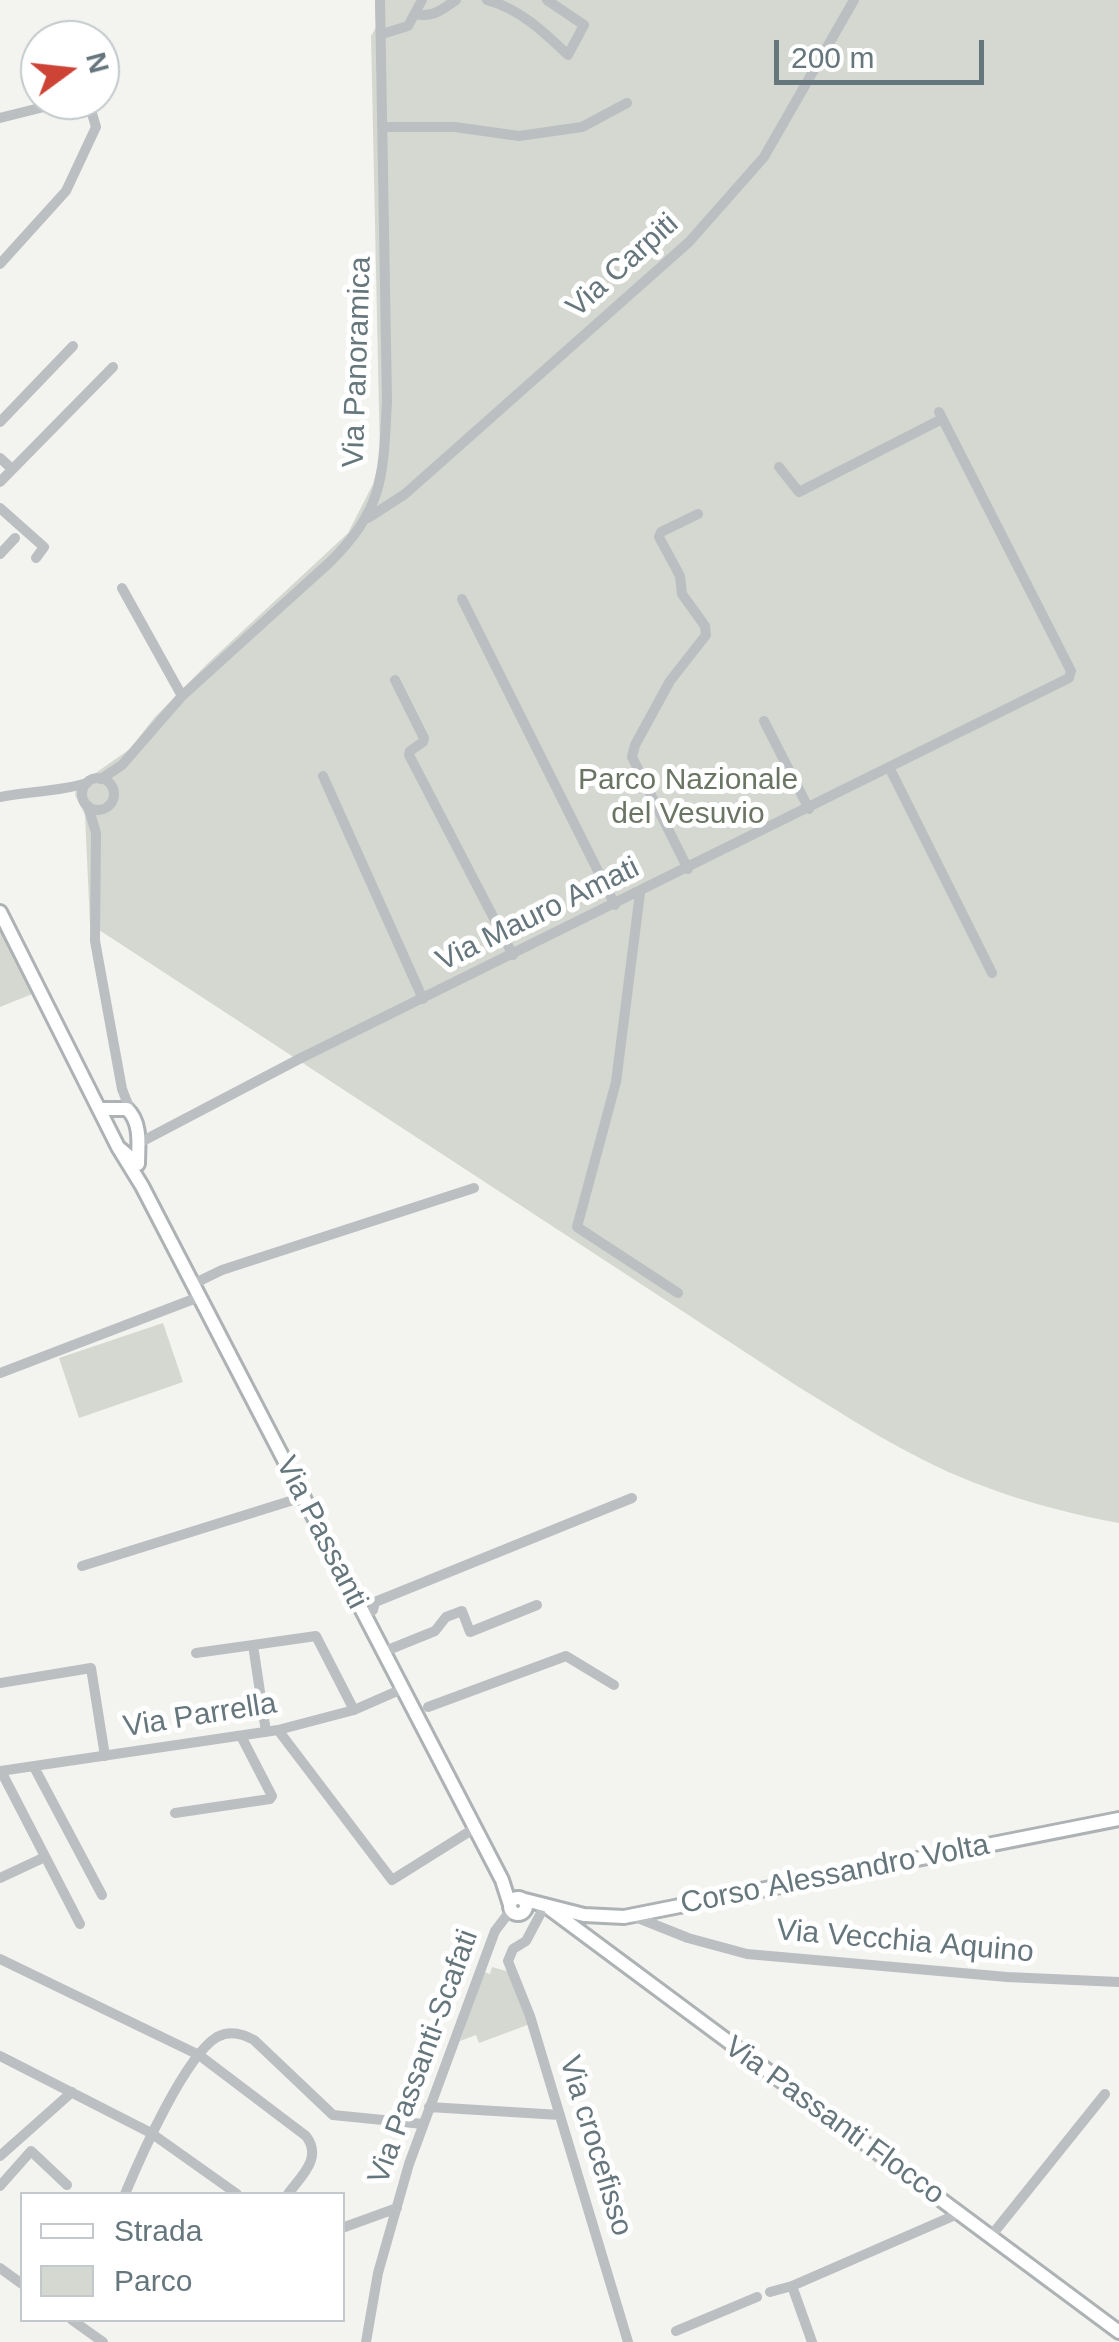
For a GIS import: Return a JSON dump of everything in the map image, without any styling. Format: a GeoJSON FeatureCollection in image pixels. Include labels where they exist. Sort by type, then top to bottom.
{"type":"FeatureCollection","features":[{"type":"Feature","properties":{"kind":"main road","name":"Via Passanti"},"geometry":{"type":"LineString","coordinates":[[0,912],[115,1141],[142,1186],[402,1689],[421,1711],[475,1828],[518,1905]]}},
{"type":"Feature","properties":{"kind":"main road"},"geometry":{"type":"LineString","coordinates":[[100,1109],[122,1111]]}},
{"type":"Feature","properties":{"kind":"main road","name":"Via Passanti"},"geometry":{"type":"LineString","coordinates":[[122,1111],[138,1150],[142,1186]]}},
{"type":"Feature","properties":{"kind":"main road"},"geometry":{"type":"LineString","coordinates":[[122,1111],[111,1119],[115,1141],[130,1157],[138,1150]]}},
{"type":"Feature","properties":{"kind":"main road","name":"Corso Alessandro Volta"},"geometry":{"type":"LineString","coordinates":[[546,1909],[593,1916],[633,1916],[1119,1818]]}},
{"type":"Feature","properties":{"kind":"main road"},"geometry":{"type":"LineString","coordinates":[[518,1905],[546,1909]]}},
{"type":"Feature","properties":{"kind":"main road","name":"Via Passanti Flocco"},"geometry":{"type":"LineString","coordinates":[[546,1909],[1119,2332]]}},
{"type":"Feature","properties":{"kind":"street","name":"Via Panoramica"},"geometry":{"type":"LineString","coordinates":[[0,797],[62,790],[101,779],[122,765],[182,696],[330,562],[368,519],[384,460],[387,401],[380,0]]}},
{"type":"Feature","properties":{"kind":"street"},"geometry":{"type":"LineString","coordinates":[[382,34],[408,26],[422,0]]}},
{"type":"Feature","properties":{"kind":"street"},"geometry":{"type":"LineString","coordinates":[[415,14],[436,14],[456,0]]}},
{"type":"Feature","properties":{"kind":"street"},"geometry":{"type":"LineString","coordinates":[[487,0],[504,5],[538,27],[568,55],[584,25],[547,0]]}},
{"type":"Feature","properties":{"kind":"street","name":"Via Carpiti"},"geometry":{"type":"LineString","coordinates":[[368,519],[406,494],[690,242],[764,157],[854,0]]}},
{"type":"Feature","properties":{"kind":"street"},"geometry":{"type":"LineString","coordinates":[[384,127],[455,127],[519,136],[582,127],[626,103]]}},
{"type":"Feature","properties":{"kind":"street"},"geometry":{"type":"LineString","coordinates":[[0,264],[66,191],[96,127],[94,120]]}},
{"type":"Feature","properties":{"kind":"street"},"geometry":{"type":"LineString","coordinates":[[0,422],[74,346]]}},
{"type":"Feature","properties":{"kind":"street"},"geometry":{"type":"LineString","coordinates":[[0,482],[112,368]]}},
{"type":"Feature","properties":{"kind":"street","name":"Via Mauro Amati"},"geometry":{"type":"LineString","coordinates":[[138,1150],[302,1058],[1069,678],[1071,671],[941,416],[799,492],[779,467]]}},
{"type":"Feature","properties":{"kind":"street"},"geometry":{"type":"LineString","coordinates":[[0,458],[12,470]]}},
{"type":"Feature","properties":{"kind":"street"},"geometry":{"type":"LineString","coordinates":[[0,508],[44,547],[36,558]]}},
{"type":"Feature","properties":{"kind":"street"},"geometry":{"type":"LineString","coordinates":[[688,869],[632,757],[670,680],[706,635],[682,594],[680,576],[659,536],[698,514]]}},
{"type":"Feature","properties":{"kind":"street"},"geometry":{"type":"LineString","coordinates":[[0,554],[15,538]]}},
{"type":"Feature","properties":{"kind":"street"},"geometry":{"type":"LineString","coordinates":[[122,588],[182,696]]}},
{"type":"Feature","properties":{"kind":"street"},"geometry":{"type":"LineString","coordinates":[[462,600],[614,905]]}},
{"type":"Feature","properties":{"kind":"street"},"geometry":{"type":"LineString","coordinates":[[395,680],[424,738],[409,755],[513,955]]}},
{"type":"Feature","properties":{"kind":"street"},"geometry":{"type":"LineString","coordinates":[[764,721],[809,809]]}},
{"type":"Feature","properties":{"kind":"street","name":"Via Panoramica"},"geometry":{"type":"LineString","coordinates":[[96,833],[122,765]]}},
{"type":"Feature","properties":{"kind":"street"},"geometry":{"type":"LineString","coordinates":[[890,769],[992,973]]}},
{"type":"Feature","properties":{"kind":"street"},"geometry":{"type":"LineString","coordinates":[[323,776],[423,1000]]}},
{"type":"Feature","properties":{"kind":"street"},"geometry":{"type":"LineString","coordinates":[[101,779],[110,783],[114,793]]}},
{"type":"Feature","properties":{"kind":"street","name":"Via Panoramica"},"geometry":{"type":"LineString","coordinates":[[86,783],[82,792],[96,833],[96,942],[122,1089],[122,1111]]}},
{"type":"Feature","properties":{"kind":"street"},"geometry":{"type":"LineString","coordinates":[[62,790],[98,810],[108,807]]}},
{"type":"Feature","properties":{"kind":"street"},"geometry":{"type":"LineString","coordinates":[[640,893],[616,1082],[577,1228],[678,1293]]}},
{"type":"Feature","properties":{"kind":"street"},"geometry":{"type":"LineString","coordinates":[[0,1373],[196,1290],[222,1270],[474,1188]]}},
{"type":"Feature","properties":{"kind":"street"},"geometry":{"type":"LineString","coordinates":[[82,1566],[303,1497]]}},
{"type":"Feature","properties":{"kind":"street"},"geometry":{"type":"LineString","coordinates":[[375,1602],[632,1498]]}},
{"type":"Feature","properties":{"kind":"street"},"geometry":{"type":"LineString","coordinates":[[354,1595],[366,1592],[375,1602]]}},
{"type":"Feature","properties":{"kind":"street"},"geometry":{"type":"LineString","coordinates":[[364,1616],[373,1610],[375,1602]]}},
{"type":"Feature","properties":{"kind":"street"},"geometry":{"type":"LineString","coordinates":[[384,1652],[434,1631],[446,1617],[462,1611],[470,1632],[536,1605]]}},
{"type":"Feature","properties":{"kind":"street"},"geometry":{"type":"LineString","coordinates":[[196,1653],[316,1636],[354,1710]]}},
{"type":"Feature","properties":{"kind":"street"},"geometry":{"type":"LineString","coordinates":[[253,1645],[272,1731],[392,1880],[475,1828]]}},
{"type":"Feature","properties":{"kind":"street"},"geometry":{"type":"LineString","coordinates":[[421,1711],[566,1656],[614,1685]]}},
{"type":"Feature","properties":{"kind":"street"},"geometry":{"type":"LineString","coordinates":[[0,1683],[91,1668],[105,1756]]}},
{"type":"Feature","properties":{"kind":"street","name":"Via Parrella"},"geometry":{"type":"LineString","coordinates":[[0,1772],[272,1731],[354,1710],[402,1689]]}},
{"type":"Feature","properties":{"kind":"street"},"geometry":{"type":"LineString","coordinates":[[175,1812],[270,1799],[272,1796],[240,1736]]}},
{"type":"Feature","properties":{"kind":"street"},"geometry":{"type":"LineString","coordinates":[[34,1766],[102,1895]]}},
{"type":"Feature","properties":{"kind":"street"},"geometry":{"type":"LineString","coordinates":[[0,1772],[80,1924]]}},
{"type":"Feature","properties":{"kind":"street"},"geometry":{"type":"LineString","coordinates":[[0,1878],[46,1857]]}},
{"type":"Feature","properties":{"kind":"street","name":"Via Passanti-Scafati"},"geometry":{"type":"LineString","coordinates":[[366,2342],[375,2285],[422,2124],[501,1920],[518,1905]]}},
{"type":"Feature","properties":{"kind":"street"},"geometry":{"type":"LineString","coordinates":[[484,1959],[510,1967],[510,1953],[526,1942],[546,1909]]}},
{"type":"Feature","properties":{"kind":"street","name":"Via Vecchia Aquino"},"geometry":{"type":"LineString","coordinates":[[633,1916],[688,1938],[747,1954],[1007,1977],[1119,1982]]}},
{"type":"Feature","properties":{"kind":"street"},"geometry":{"type":"LineString","coordinates":[[0,1960],[199,2056],[309,2140],[314,2152],[312,2162],[290,2192]]}},
{"type":"Feature","properties":{"kind":"street","name":"Via crocefisso"},"geometry":{"type":"LineString","coordinates":[[510,1967],[519,1982],[628,2342]]}},
{"type":"Feature","properties":{"kind":"street"},"geometry":{"type":"LineString","coordinates":[[126,2192],[151,2133],[199,2056],[219,2036],[238,2032],[254,2040],[333,2115],[422,2124]]}},
{"type":"Feature","properties":{"kind":"street"},"geometry":{"type":"LineString","coordinates":[[0,2056],[151,2133],[233,2192]]}},
{"type":"Feature","properties":{"kind":"street"},"geometry":{"type":"LineString","coordinates":[[0,2156],[72,2092]]}},
{"type":"Feature","properties":{"kind":"street"},"geometry":{"type":"LineString","coordinates":[[990,2236],[1105,2094]]}},
{"type":"Feature","properties":{"kind":"street"},"geometry":{"type":"LineString","coordinates":[[428,2107],[560,2115]]}},
{"type":"Feature","properties":{"kind":"street"},"geometry":{"type":"LineString","coordinates":[[0,2186],[31,2152],[67,2185]]}},
{"type":"Feature","properties":{"kind":"street"},"geometry":{"type":"LineString","coordinates":[[345,2227],[397,2208]]}},
{"type":"Feature","properties":{"kind":"street"},"geometry":{"type":"LineString","coordinates":[[770,2292],[960,2213]]}},
{"type":"Feature","properties":{"kind":"street"},"geometry":{"type":"LineString","coordinates":[[792,2286],[812,2342]]}},
{"type":"Feature","properties":{"kind":"street"},"geometry":{"type":"LineString","coordinates":[[676,2330],[756,2298]]}},
{"type":"Feature","properties":{"kind":"street"},"geometry":{"type":"LineString","coordinates":[[75,2322],[102,2342]]}},
{"type":"Feature","properties":{"kind":"green space","name":"Parco Nazionale del Vesuvio"},"geometry":{"type":"Polygon","coordinates":[[[375,0],[1119,0],[1119,1523],[1066,1512],[986,1487],[883,1438],[797,1386],[90,924],[85,815],[75,795],[77,786],[130,749],[154,718],[207,664],[348,533],[373,484],[380,457],[371,36],[376,27],[375,0]]]}},
{"type":"Feature","properties":{"kind":"green space"},"geometry":{"type":"Polygon","coordinates":[[[0,921],[37,992],[0,1007],[0,921]]]}},
{"type":"Feature","properties":{"kind":"green space"},"geometry":{"type":"Polygon","coordinates":[[[163,1323],[183,1382],[79,1418],[59,1358],[163,1323]]]}},
{"type":"Feature","properties":{"kind":"green space"},"geometry":{"type":"Polygon","coordinates":[[[492,1967],[510,1972],[530,2024],[479,2043],[476,2035],[460,2041],[484,1972],[490,1974],[492,1967]]]}}]}
